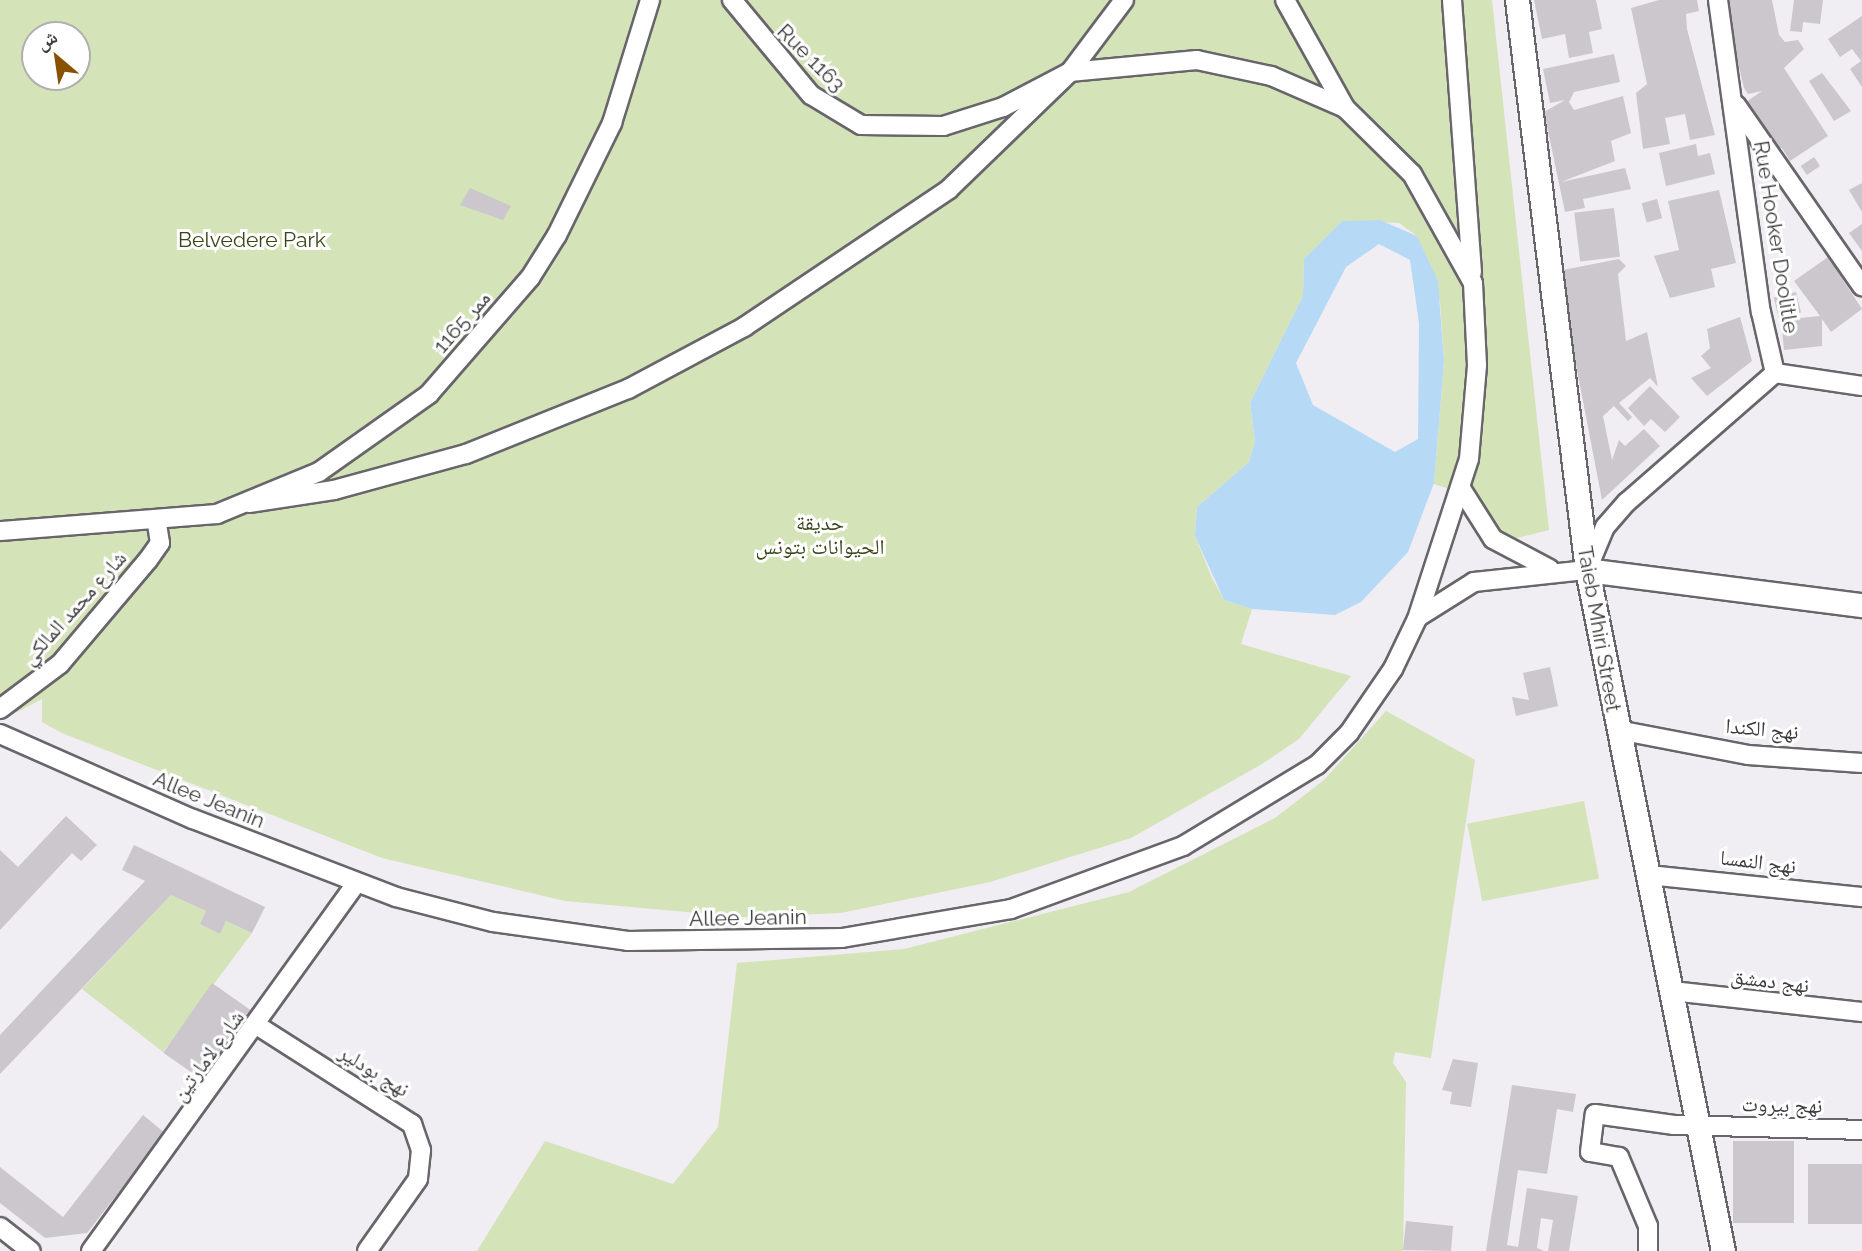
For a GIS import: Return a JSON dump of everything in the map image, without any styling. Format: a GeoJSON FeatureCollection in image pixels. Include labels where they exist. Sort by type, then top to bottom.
{"type":"FeatureCollection","features":[{"type":"Feature","properties":{"kind":"main road","name":"Taieb Mhiri Street"},"geometry":{"type":"LineString","coordinates":[[1517,0],[1587,569],[1723,1251]]}},
{"type":"Feature","properties":{"kind":"main road"},"geometry":{"type":"LineString","coordinates":[[1587,569],[1862,605]]}},
{"type":"Feature","properties":{"kind":"street","name":"ممر 1165"},"geometry":{"type":"LineString","coordinates":[[0,531],[157,523],[249,503],[319,472],[429,394],[530,278],[599,154],[650,0]]}},
{"type":"Feature","properties":{"kind":"street","name":"Rue 1163"},"geometry":{"type":"LineString","coordinates":[[733,0],[811,95],[861,125],[912,129],[974,119],[1070,72]]}},
{"type":"Feature","properties":{"kind":"street"},"geometry":{"type":"LineString","coordinates":[[249,503],[334,491],[466,454],[628,389],[872,247],[990,152],[1070,72],[1124,0]]}},
{"type":"Feature","properties":{"kind":"street"},"geometry":{"type":"LineString","coordinates":[[1285,0],[1345,108],[1412,174],[1473,284]]}},
{"type":"Feature","properties":{"kind":"street"},"geometry":{"type":"LineString","coordinates":[[1418,619],[1462,490],[1477,365],[1452,0]]}},
{"type":"Feature","properties":{"kind":"street","name":"Rue Hooker Doolitle"},"geometry":{"type":"LineString","coordinates":[[1718,0],[1761,312],[1775,373]]}},
{"type":"Feature","properties":{"kind":"street"},"geometry":{"type":"LineString","coordinates":[[1070,72],[1197,60],[1271,76],[1345,108]]}},
{"type":"Feature","properties":{"kind":"street"},"geometry":{"type":"LineString","coordinates":[[1734,102],[1862,286]]}},
{"type":"Feature","properties":{"kind":"street"},"geometry":{"type":"LineString","coordinates":[[1418,619],[1474,582],[1550,569],[1587,569],[1605,527],[1627,502],[1775,373],[1862,386]]}},
{"type":"Feature","properties":{"kind":"street"},"geometry":{"type":"LineString","coordinates":[[1462,490],[1493,539],[1550,569]]}},
{"type":"Feature","properties":{"kind":"street","name":"شارع محمد المالكي"},"geometry":{"type":"LineString","coordinates":[[0,709],[60,664],[160,543],[157,523]]}},
{"type":"Feature","properties":{"kind":"street","name":"Allee Jeanin"},"geometry":{"type":"LineString","coordinates":[[0,734],[356,883],[493,922],[628,941],[842,938],[1011,909],[1183,846],[1280,793],[1349,733],[1418,619]]}},
{"type":"Feature","properties":{"kind":"street","name":"نهج الكندا"},"geometry":{"type":"LineString","coordinates":[[1618,730],[1748,755],[1862,763]]}},
{"type":"Feature","properties":{"kind":"street","name":"نهج النمسا"},"geometry":{"type":"LineString","coordinates":[[1648,875],[1862,897]]}},
{"type":"Feature","properties":{"kind":"street","name":"شارع لامارتين"},"geometry":{"type":"LineString","coordinates":[[91,1251],[258,1026],[356,883]]}},
{"type":"Feature","properties":{"kind":"street","name":"نهج دمشق"},"geometry":{"type":"LineString","coordinates":[[1672,992],[1862,1012]]}},
{"type":"Feature","properties":{"kind":"street","name":"نهج بودلير"},"geometry":{"type":"LineString","coordinates":[[258,1026],[412,1124],[421,1150],[418,1178],[367,1251]]}},
{"type":"Feature","properties":{"kind":"street","name":"نهج بيروت"},"geometry":{"type":"LineString","coordinates":[[1648,1251],[1648,1226],[1619,1157],[1590,1152],[1595,1114],[1700,1126],[1862,1130]]}},
{"type":"Feature","properties":{"kind":"street"},"geometry":{"type":"LineString","coordinates":[[0,1227],[32,1251]]}},
{"type":"Feature","properties":{"kind":"green space","name":"حديقة الحيوانات بتونس"},"geometry":{"type":"Polygon","coordinates":[[[0,0],[1492,0],[1549,530],[1505,541],[1484,522],[1471,496],[1434,484],[1444,362],[1440,301],[1417,236],[1399,223],[1342,221],[1304,259],[1303,296],[1250,403],[1255,441],[1249,462],[1197,507],[1195,536],[1224,600],[1252,609],[1241,644],[1351,676],[1299,739],[1262,764],[1131,838],[990,882],[841,913],[742,917],[565,901],[382,858],[62,733],[42,722],[42,699],[0,721],[0,0]]]}},
{"type":"Feature","properties":{"kind":"green space"},"geometry":{"type":"Polygon","coordinates":[[[1386,711],[1475,760],[1431,1058],[1395,1052],[1393,1063],[1406,1082],[1403,1251],[477,1251],[545,1141],[673,1184],[718,1127],[737,963],[904,949],[1129,892],[1275,818],[1324,780],[1386,711]]]}},
{"type":"Feature","properties":{"kind":"green space"},"geometry":{"type":"Polygon","coordinates":[[[1584,801],[1599,879],[1482,901],[1467,824],[1584,801]]]}},
{"type":"Feature","properties":{"kind":"green space"},"geometry":{"type":"Polygon","coordinates":[[[171,895],[206,911],[200,924],[219,933],[226,921],[252,933],[163,1052],[82,989],[171,895]]]}},
{"type":"Feature","properties":{"kind":"water"},"geometry":{"type":"Polygon","coordinates":[[[1380,220],[1417,236],[1438,281],[1444,362],[1434,483],[1408,552],[1361,602],[1335,615],[1252,609],[1224,600],[1195,536],[1197,507],[1249,462],[1255,441],[1250,403],[1303,296],[1304,259],[1342,221],[1380,220]],[[1379,244],[1346,267],[1296,363],[1313,405],[1395,452],[1418,439],[1419,323],[1410,260],[1379,244]]]}},
{"type":"Feature","properties":{"kind":"building"},"geometry":{"type":"Polygon","coordinates":[[[1534,0],[1596,0],[1602,29],[1589,32],[1593,53],[1569,58],[1565,34],[1542,39],[1534,0]]]}},
{"type":"Feature","properties":{"kind":"building"},"geometry":{"type":"Polygon","coordinates":[[[1659,0],[1697,0],[1699,11],[1686,14],[1687,29],[1715,135],[1690,140],[1685,114],[1665,118],[1670,144],[1643,149],[1636,93],[1647,84],[1631,8],[1659,0]]]}},
{"type":"Feature","properties":{"kind":"building"},"geometry":{"type":"Polygon","coordinates":[[[1723,0],[1772,0],[1779,35],[1785,42],[1798,40],[1804,49],[1784,68],[1828,136],[1790,161],[1782,148],[1773,149],[1746,102],[1762,91],[1748,94],[1744,88],[1723,0]]]}},
{"type":"Feature","properties":{"kind":"building"},"geometry":{"type":"Polygon","coordinates":[[[1794,0],[1823,0],[1820,24],[1803,22],[1802,32],[1790,31],[1794,0]]]}},
{"type":"Feature","properties":{"kind":"building"},"geometry":{"type":"Polygon","coordinates":[[[1862,16],[1862,87],[1850,69],[1861,61],[1852,49],[1840,57],[1828,39],[1862,16]]]}},
{"type":"Feature","properties":{"kind":"building"},"geometry":{"type":"Polygon","coordinates":[[[1614,54],[1620,82],[1574,92],[1569,102],[1574,110],[1623,96],[1631,133],[1611,141],[1615,161],[1561,182],[1625,168],[1631,189],[1583,199],[1585,208],[1565,212],[1544,112],[1565,100],[1550,103],[1543,69],[1614,54]]]}},
{"type":"Feature","properties":{"kind":"building"},"geometry":{"type":"Polygon","coordinates":[[[1822,73],[1851,111],[1834,121],[1809,81],[1822,73]]]}},
{"type":"Feature","properties":{"kind":"building"},"geometry":{"type":"Polygon","coordinates":[[[1696,144],[1698,156],[1710,153],[1715,174],[1666,186],[1659,153],[1696,144]]]}},
{"type":"Feature","properties":{"kind":"building"},"geometry":{"type":"Polygon","coordinates":[[[1814,157],[1820,166],[1807,175],[1801,166],[1814,157]]]}},
{"type":"Feature","properties":{"kind":"building"},"geometry":{"type":"Polygon","coordinates":[[[1862,183],[1862,212],[1849,190],[1862,183]]]}},
{"type":"Feature","properties":{"kind":"building"},"geometry":{"type":"Polygon","coordinates":[[[470,188],[511,206],[503,220],[460,205],[470,188]]]}},
{"type":"Feature","properties":{"kind":"building"},"geometry":{"type":"Polygon","coordinates":[[[1719,190],[1736,263],[1711,269],[1715,287],[1670,298],[1654,256],[1679,250],[1668,201],[1719,190]]]}},
{"type":"Feature","properties":{"kind":"building"},"geometry":{"type":"Polygon","coordinates":[[[1657,199],[1662,218],[1647,222],[1642,203],[1657,199]]]}},
{"type":"Feature","properties":{"kind":"building"},"geometry":{"type":"Polygon","coordinates":[[[1614,208],[1620,257],[1580,262],[1574,213],[1614,208]]]}},
{"type":"Feature","properties":{"kind":"building"},"geometry":{"type":"Polygon","coordinates":[[[1862,224],[1862,251],[1849,233],[1862,224]]]}},
{"type":"Feature","properties":{"kind":"building"},"geometry":{"type":"Polygon","coordinates":[[[1828,257],[1862,309],[1831,332],[1822,319],[1822,346],[1784,350],[1781,320],[1820,316],[1794,281],[1828,257]]]}},
{"type":"Feature","properties":{"kind":"building"},"geometry":{"type":"Polygon","coordinates":[[[1619,259],[1626,266],[1618,274],[1626,341],[1647,332],[1658,387],[1650,378],[1619,403],[1632,417],[1628,421],[1614,406],[1603,416],[1612,460],[1619,440],[1625,446],[1644,429],[1660,446],[1602,500],[1558,271],[1619,259]]]}},
{"type":"Feature","properties":{"kind":"building"},"geometry":{"type":"Polygon","coordinates":[[[1796,292],[1801,312],[1779,318],[1774,298],[1796,292]]]}},
{"type":"Feature","properties":{"kind":"building"},"geometry":{"type":"Polygon","coordinates":[[[1740,317],[1752,361],[1707,396],[1691,378],[1711,368],[1701,356],[1710,348],[1707,329],[1740,317]]]}},
{"type":"Feature","properties":{"kind":"building"},"geometry":{"type":"Polygon","coordinates":[[[1650,386],[1680,417],[1665,432],[1651,419],[1644,426],[1628,408],[1650,386]]]}},
{"type":"Feature","properties":{"kind":"building"},"geometry":{"type":"Polygon","coordinates":[[[1550,667],[1558,706],[1516,716],[1512,697],[1529,700],[1523,673],[1550,667]]]}},
{"type":"Feature","properties":{"kind":"building"},"geometry":{"type":"Polygon","coordinates":[[[66,816],[97,845],[81,861],[72,853],[0,930],[0,850],[18,867],[66,816]]]}},
{"type":"Feature","properties":{"kind":"building"},"geometry":{"type":"Polygon","coordinates":[[[134,845],[265,907],[252,933],[226,921],[220,934],[200,924],[206,911],[171,895],[0,1074],[0,1035],[145,881],[122,870],[134,845]]]}},
{"type":"Feature","properties":{"kind":"building"},"geometry":{"type":"Polygon","coordinates":[[[212,983],[251,1010],[202,1080],[163,1053],[212,983]]]}},
{"type":"Feature","properties":{"kind":"building"},"geometry":{"type":"Polygon","coordinates":[[[1453,1059],[1478,1063],[1471,1107],[1450,1104],[1452,1092],[1442,1090],[1453,1059]]]}},
{"type":"Feature","properties":{"kind":"building"},"geometry":{"type":"Polygon","coordinates":[[[1512,1085],[1576,1094],[1573,1112],[1557,1109],[1547,1174],[1518,1170],[1507,1245],[1518,1247],[1527,1188],[1578,1196],[1569,1251],[1548,1251],[1553,1220],[1541,1218],[1537,1248],[1544,1251],[1486,1251],[1512,1085]]]}},
{"type":"Feature","properties":{"kind":"building"},"geometry":{"type":"Polygon","coordinates":[[[143,1115],[165,1133],[87,1233],[45,1238],[0,1203],[0,1167],[63,1217],[143,1115]]]}},
{"type":"Feature","properties":{"kind":"building"},"geometry":{"type":"Polygon","coordinates":[[[1733,1141],[1794,1141],[1794,1223],[1733,1223],[1733,1141]]]}},
{"type":"Feature","properties":{"kind":"building"},"geometry":{"type":"Polygon","coordinates":[[[1808,1164],[1862,1164],[1862,1224],[1808,1224],[1808,1164]]]}},
{"type":"Feature","properties":{"kind":"building"},"geometry":{"type":"Polygon","coordinates":[[[1406,1221],[1453,1226],[1451,1251],[1403,1250],[1406,1221]]]}},
{"type":"Feature","properties":{"kind":"park label","name":"Belvedere Park"},"geometry":{"type":"Point","coordinates":[252,240]}}]}
